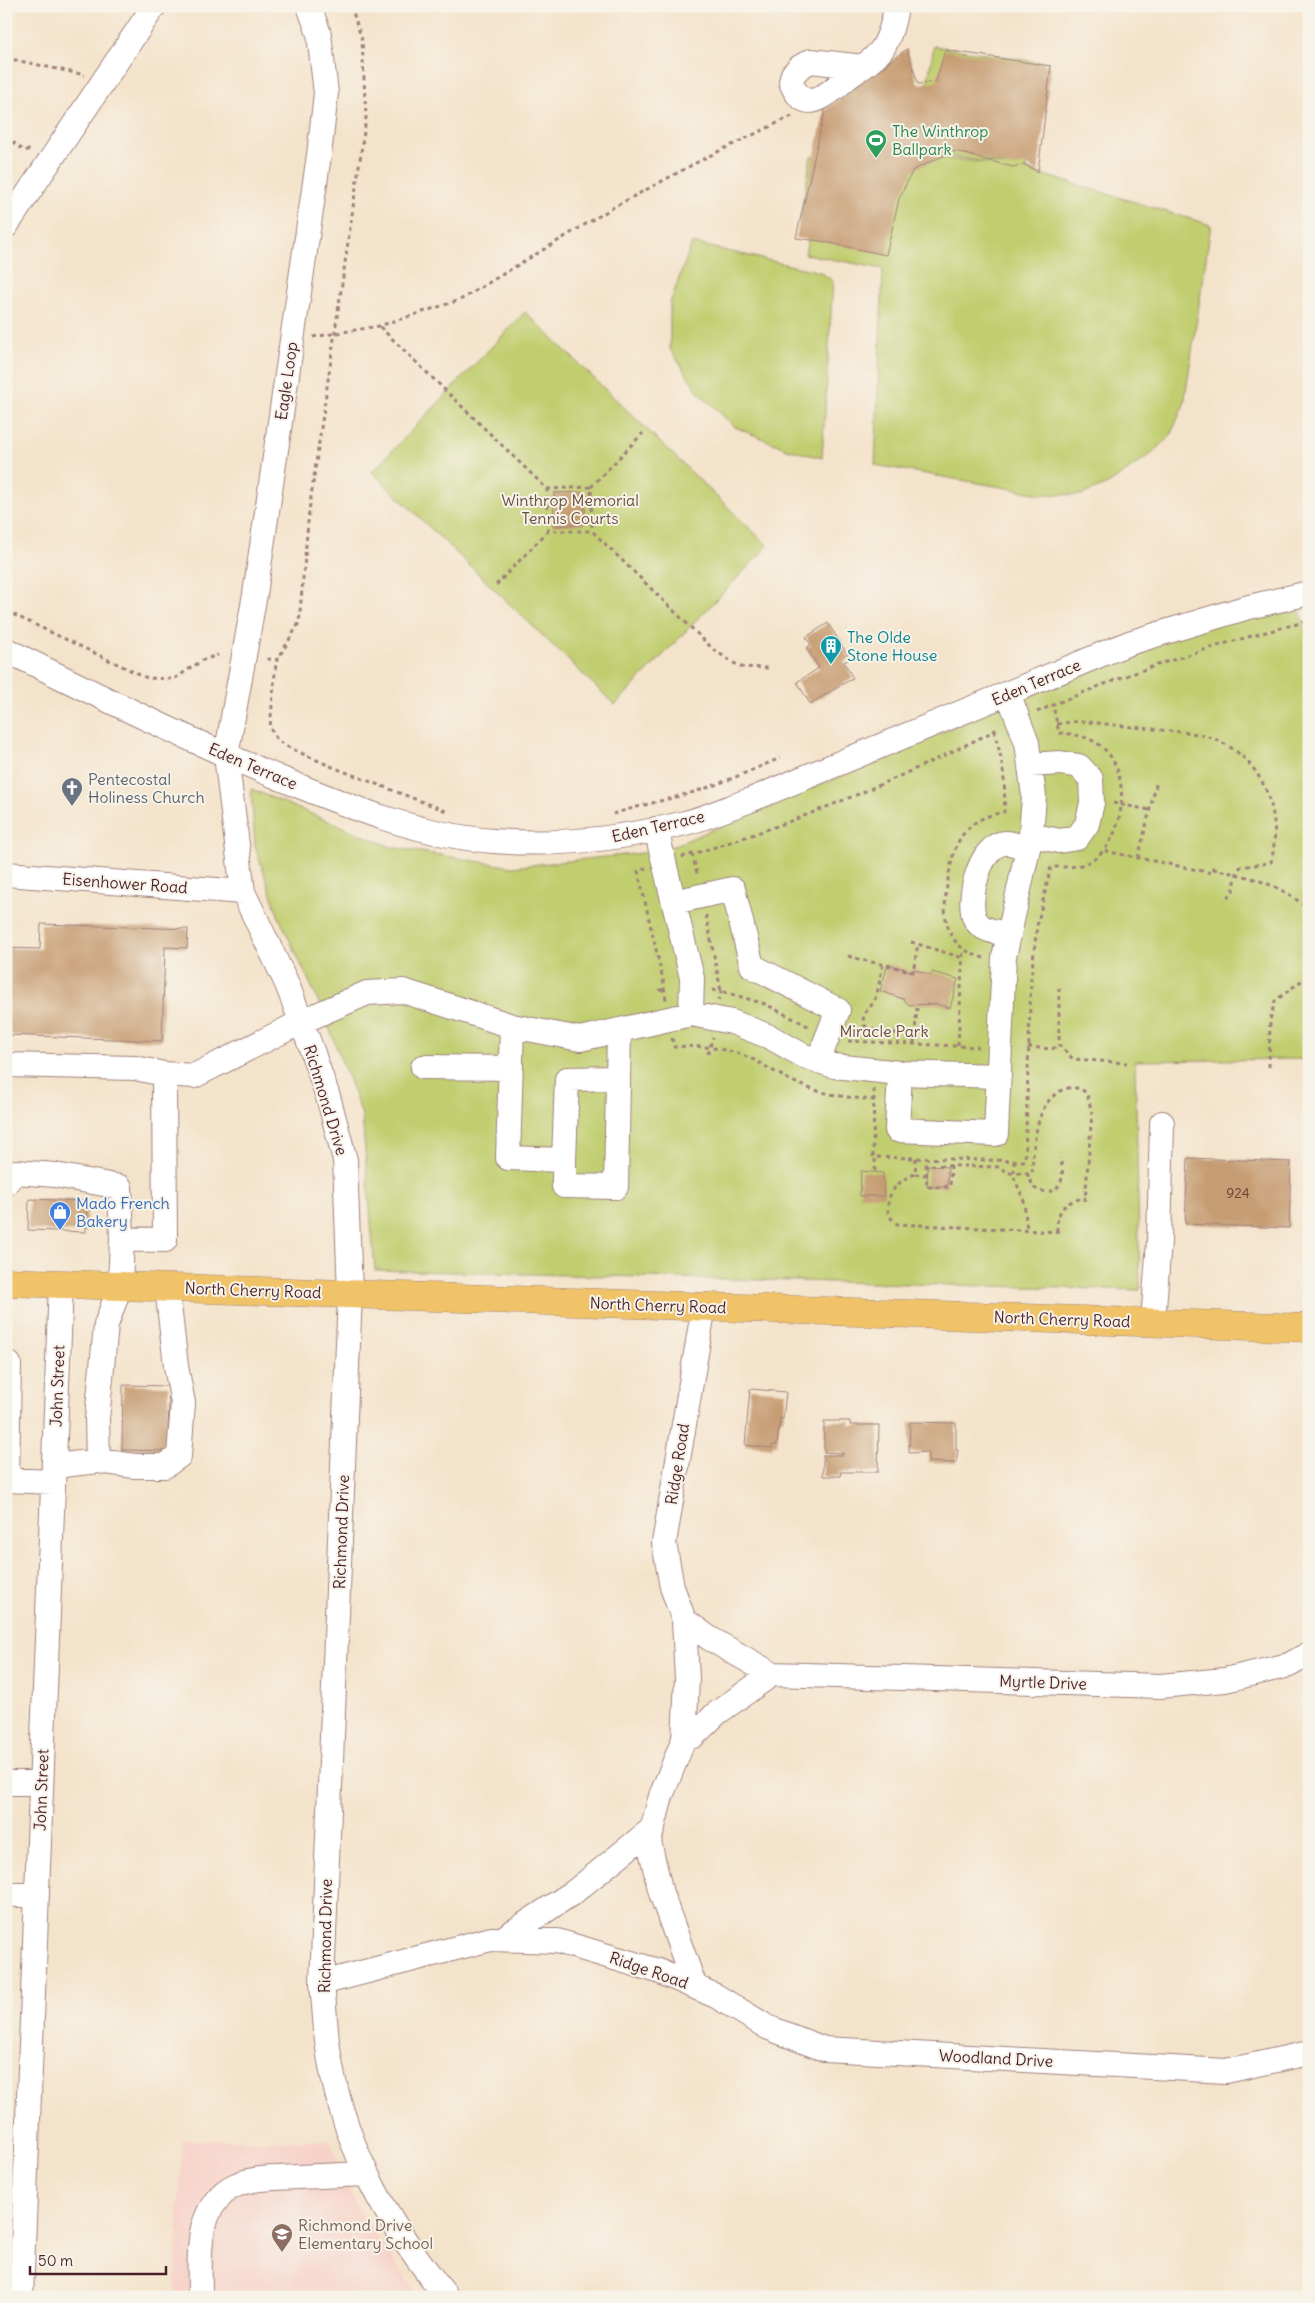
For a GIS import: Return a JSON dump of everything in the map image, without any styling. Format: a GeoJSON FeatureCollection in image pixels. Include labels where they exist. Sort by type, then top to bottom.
{"type":"FeatureCollection","features":[{"type":"Feature","properties":{"kind":"main road","name":"North Cherry Road"},"geometry":{"type":"LineString","coordinates":[[6,1282],[1309,1328]]}},
{"type":"Feature","properties":{"kind":"street"},"geometry":{"type":"LineString","coordinates":[[6,226],[154,6]]}},
{"type":"Feature","properties":{"kind":"street","name":"Eagle Loop"},"geometry":{"type":"LineString","coordinates":[[226,756],[255,594],[326,93],[319,34],[309,6]]}},
{"type":"Feature","properties":{"kind":"street"},"geometry":{"type":"LineString","coordinates":[[863,67],[811,61],[793,74],[790,82],[794,92],[803,100],[820,100],[863,67],[883,48],[894,25],[896,6]]}},
{"type":"Feature","properties":{"kind":"street","name":"Eden Terrace"},"geometry":{"type":"LineString","coordinates":[[6,650],[226,756],[365,813],[428,831],[492,841],[557,842],[622,836],[686,823],[748,801],[1129,643],[1245,608],[1309,593]]}},
{"type":"Feature","properties":{"kind":"street"},"geometry":{"type":"LineString","coordinates":[[900,1073],[897,1130],[996,1134],[1004,957],[1029,842],[1034,796],[1027,743],[1008,693]]}},
{"type":"Feature","properties":{"kind":"street","name":"Richmond Drive"},"geometry":{"type":"LineString","coordinates":[[226,756],[243,892],[287,984],[329,1100],[345,1160],[350,1294],[322,1983],[327,2042],[339,2100],[366,2174],[383,2208],[415,2258],[447,2297]]}},
{"type":"Feature","properties":{"kind":"street"},"geometry":{"type":"LineString","coordinates":[[1009,934],[986,929],[975,920],[971,904],[980,863],[991,848],[1005,842],[1059,841],[1077,838],[1087,824],[1092,803],[1091,779],[1079,766],[1060,763],[1030,765]]}},
{"type":"Feature","properties":{"kind":"street"},"geometry":{"type":"LineString","coordinates":[[656,829],[692,978],[691,1014]]}},
{"type":"Feature","properties":{"kind":"street","name":"Eisenhower Road"},"geometry":{"type":"LineString","coordinates":[[6,874],[243,892]]}},
{"type":"Feature","properties":{"kind":"street"},"geometry":{"type":"LineString","coordinates":[[674,902],[734,889],[752,966],[838,1010],[818,1061]]}},
{"type":"Feature","properties":{"kind":"street"},"geometry":{"type":"LineString","coordinates":[[6,1065],[135,1068],[164,1074],[194,1076],[301,1022],[367,993],[403,991],[512,1026],[580,1039],[691,1014],[732,1022],[770,1037],[804,1056],[858,1070],[999,1076]]}},
{"type":"Feature","properties":{"kind":"street"},"geometry":{"type":"LineString","coordinates":[[512,1026],[508,1158],[564,1160]]}},
{"type":"Feature","properties":{"kind":"street"},"geometry":{"type":"LineString","coordinates":[[617,1078],[566,1079],[564,1186],[616,1187],[619,1030]]}},
{"type":"Feature","properties":{"kind":"street"},"geometry":{"type":"LineString","coordinates":[[423,1067],[511,1068]]}},
{"type":"Feature","properties":{"kind":"street"},"geometry":{"type":"LineString","coordinates":[[122,1238],[165,1240],[164,1074]]}},
{"type":"Feature","properties":{"kind":"street"},"geometry":{"type":"LineString","coordinates":[[1153,1322],[1160,1241],[1162,1123]]}},
{"type":"Feature","properties":{"kind":"street"},"geometry":{"type":"LineString","coordinates":[[6,1183],[16,1172],[54,1175],[120,1187],[122,1238],[120,1286],[106,1325],[97,1419],[98,1461]]}},
{"type":"Feature","properties":{"kind":"street","name":"John Street"},"geometry":{"type":"LineString","coordinates":[[21,2297],[61,1284]]}},
{"type":"Feature","properties":{"kind":"street"},"geometry":{"type":"LineString","coordinates":[[6,1364],[9,1364],[7,1480],[54,1474],[98,1461],[135,1466],[165,1466],[179,1456],[183,1403],[176,1366],[167,1288]]}},
{"type":"Feature","properties":{"kind":"street","name":"Ridge Road"},"geometry":{"type":"LineString","coordinates":[[695,1987],[661,1893],[649,1842],[661,1796],[684,1739],[687,1679],[684,1620],[672,1587],[664,1543],[704,1306]]}},
{"type":"Feature","properties":{"kind":"street"},"geometry":{"type":"LineString","coordinates":[[684,1620],[709,1638],[772,1674],[718,1712],[693,1736],[684,1739]]}},
{"type":"Feature","properties":{"kind":"street","name":"Myrtle Drive"},"geometry":{"type":"LineString","coordinates":[[772,1674],[1160,1686],[1225,1680],[1288,1665],[1308,1658]]}},
{"type":"Feature","properties":{"kind":"street"},"geometry":{"type":"LineString","coordinates":[[6,1783],[42,1783]]}},
{"type":"Feature","properties":{"kind":"street","name":"Ridge Road"},"geometry":{"type":"LineString","coordinates":[[502,1939],[574,1892],[653,1828]]}},
{"type":"Feature","properties":{"kind":"street"},"geometry":{"type":"LineString","coordinates":[[6,1895],[37,1895]]}},
{"type":"Feature","properties":{"kind":"street","name":"Ridge Road"},"geometry":{"type":"LineString","coordinates":[[322,1983],[491,1939],[502,1939],[557,1940],[658,1970],[695,1987]]}},
{"type":"Feature","properties":{"kind":"street","name":"Woodland Drive"},"geometry":{"type":"LineString","coordinates":[[695,1987],[716,1996],[767,2027],[824,2048],[1226,2071],[1309,2054]]}},
{"type":"Feature","properties":{"kind":"street"},"geometry":{"type":"LineString","coordinates":[[200,2297],[202,2231],[208,2212],[222,2195],[240,2182],[261,2177],[366,2174]]}},
{"type":"Feature","properties":{"kind":"path"},"geometry":{"type":"LineString","coordinates":[[351,6],[362,40],[366,118],[309,511],[299,623],[278,660],[270,728],[277,740],[290,748],[431,807],[454,814]]}},
{"type":"Feature","properties":{"kind":"path"},"geometry":{"type":"LineString","coordinates":[[6,58],[88,76]]}},
{"type":"Feature","properties":{"kind":"path"},"geometry":{"type":"LineString","coordinates":[[311,337],[380,326],[460,300],[614,207],[707,158],[788,119],[796,114],[803,100]]}},
{"type":"Feature","properties":{"kind":"path"},"geometry":{"type":"LineString","coordinates":[[380,326],[547,489],[548,530],[496,585]]}},
{"type":"Feature","properties":{"kind":"path"},"geometry":{"type":"LineString","coordinates":[[547,489],[591,487],[643,433]]}},
{"type":"Feature","properties":{"kind":"path"},"geometry":{"type":"LineString","coordinates":[[591,487],[592,531]]}},
{"type":"Feature","properties":{"kind":"path"},"geometry":{"type":"LineString","coordinates":[[548,530],[592,531],[714,650],[740,667],[770,668]]}},
{"type":"Feature","properties":{"kind":"path"},"geometry":{"type":"LineString","coordinates":[[6,612],[147,678],[174,679],[203,660],[218,655]]}},
{"type":"Feature","properties":{"kind":"path"},"geometry":{"type":"LineString","coordinates":[[1033,714],[1136,671],[1190,653],[1309,622]]}},
{"type":"Feature","properties":{"kind":"path"},"geometry":{"type":"LineString","coordinates":[[267,659],[278,660]]}},
{"type":"Feature","properties":{"kind":"path"},"geometry":{"type":"LineString","coordinates":[[1053,705],[1059,734]]}},
{"type":"Feature","properties":{"kind":"path"},"geometry":{"type":"LineString","coordinates":[[1057,724],[1078,721],[1191,733],[1207,736],[1238,754],[1262,781],[1271,800],[1275,817],[1276,835],[1271,862],[1241,867],[1237,874],[1234,892],[1225,901]]}},
{"type":"Feature","properties":{"kind":"path"},"geometry":{"type":"LineString","coordinates":[[679,858],[738,841],[839,803],[1004,726]]}},
{"type":"Feature","properties":{"kind":"path"},"geometry":{"type":"LineString","coordinates":[[604,816],[687,794],[734,778],[780,758]]}},
{"type":"Feature","properties":{"kind":"path"},"geometry":{"type":"LineString","coordinates":[[1138,858],[1157,781]]}},
{"type":"Feature","properties":{"kind":"path"},"geometry":{"type":"LineString","coordinates":[[1121,804],[1150,810]]}},
{"type":"Feature","properties":{"kind":"path"},"geometry":{"type":"LineString","coordinates":[[1105,851],[1212,873],[1214,864]]}},
{"type":"Feature","properties":{"kind":"path"},"geometry":{"type":"LineString","coordinates":[[651,866],[638,871],[663,980],[667,1008]]}},
{"type":"Feature","properties":{"kind":"path"},"geometry":{"type":"LineString","coordinates":[[1213,869],[1237,874],[1281,890],[1309,911]]}},
{"type":"Feature","properties":{"kind":"path"},"geometry":{"type":"LineString","coordinates":[[911,942],[963,958]]}},
{"type":"Feature","properties":{"kind":"path"},"geometry":{"type":"LineString","coordinates":[[848,956],[883,965],[888,964],[913,972],[918,944]]}},
{"type":"Feature","properties":{"kind":"path"},"geometry":{"type":"LineString","coordinates":[[958,1045],[963,950]]}},
{"type":"Feature","properties":{"kind":"path"},"geometry":{"type":"LineString","coordinates":[[883,965],[874,1002],[866,1009],[862,1018],[864,1025],[871,1030],[882,1033],[916,1033]]}},
{"type":"Feature","properties":{"kind":"path"},"geometry":{"type":"LineString","coordinates":[[1269,1067],[1270,1020],[1275,1001],[1309,975]]}},
{"type":"Feature","properties":{"kind":"path"},"geometry":{"type":"LineString","coordinates":[[1059,988],[1059,1045],[1073,1059],[1127,1063]]}},
{"type":"Feature","properties":{"kind":"path"},"geometry":{"type":"LineString","coordinates":[[914,1044],[918,1008]]}},
{"type":"Feature","properties":{"kind":"path"},"geometry":{"type":"LineString","coordinates":[[670,1029],[674,1047],[710,1047],[732,1052],[752,1059],[804,1086],[832,1095],[874,1100]]}},
{"type":"Feature","properties":{"kind":"path"},"geometry":{"type":"LineString","coordinates":[[708,1054],[714,1030]]}},
{"type":"Feature","properties":{"kind":"path"},"geometry":{"type":"LineString","coordinates":[[1028,1048],[1052,1049],[1059,1045]]}},
{"type":"Feature","properties":{"kind":"path"},"geometry":{"type":"LineString","coordinates":[[926,1175],[915,1174],[901,1180],[892,1190],[888,1212],[892,1221],[897,1224],[1059,1231],[1056,1220],[1064,1206],[1086,1200],[1092,1113],[1085,1091],[1074,1088],[1062,1090],[1046,1105],[1036,1130],[1032,1172],[1003,1171],[1000,1167],[951,1165],[926,1165],[927,1186],[950,1187],[951,1165]]}},
{"type":"Feature","properties":{"kind":"path"},"geometry":{"type":"LineString","coordinates":[[875,1157],[875,1171]]}},
{"type":"Feature","properties":{"kind":"path"},"geometry":{"type":"LineString","coordinates":[[915,1174],[916,1158]]}},
{"type":"Feature","properties":{"kind":"path"},"geometry":{"type":"LineString","coordinates":[[1027,1173],[1034,1188],[1045,1192],[1055,1189],[1064,1176],[1060,1158]]}},
{"type":"Feature","properties":{"kind":"path"},"geometry":{"type":"LineString","coordinates":[[1014,1161],[1014,1172],[1024,1201],[1027,1230]]}},
{"type":"Feature","properties":{"kind":"shaded area","name":"Richmond Drive Elementary School"},"geometry":{"type":"Polygon","coordinates":[[[182,2140],[330,2141],[358,2209],[419,2297],[174,2297],[182,2140]]]}},
{"type":"Feature","properties":{"kind":"green space"},"geometry":{"type":"Polygon","coordinates":[[[934,46],[1044,63],[1026,168],[1024,169],[1211,225],[1184,404],[1170,436],[1154,452],[1108,484],[1081,495],[1041,494],[875,465],[883,269],[805,254],[810,228],[799,227],[811,156],[825,161],[925,86],[934,46]],[[942,155],[933,157],[1006,165],[942,155]]]}},
{"type":"Feature","properties":{"kind":"green space"},"geometry":{"type":"Polygon","coordinates":[[[692,243],[820,272],[833,281],[822,458],[787,449],[735,427],[699,393],[670,349],[670,303],[692,243]]]}},
{"type":"Feature","properties":{"kind":"green space","name":"Winthrop Memorial Tennis Courts"},"geometry":{"type":"Polygon","coordinates":[[[525,312],[768,546],[615,705],[372,472],[525,312]]]}},
{"type":"Feature","properties":{"kind":"green space","name":"Miracle Park"},"geometry":{"type":"Polygon","coordinates":[[[1296,596],[1309,645],[1309,1059],[1135,1061],[1140,1290],[375,1270],[362,1115],[322,1009],[278,915],[255,846],[251,789],[391,847],[512,867],[661,851],[914,746],[1092,659],[1296,596]]]}},
{"type":"Feature","properties":{"kind":"building","name":"The Winthrop Ballpark"},"geometry":{"type":"Polygon","coordinates":[[[907,49],[918,84],[936,82],[945,50],[1051,66],[1038,172],[1024,164],[1013,167],[954,151],[913,170],[899,199],[886,255],[820,241],[796,238],[825,110],[907,49]]]}},
{"type":"Feature","properties":{"kind":"building"},"geometry":{"type":"Polygon","coordinates":[[[585,492],[585,524],[553,526],[554,493],[585,492]]]}},
{"type":"Feature","properties":{"kind":"building","name":"The Olde Stone House"},"geometry":{"type":"Polygon","coordinates":[[[828,623],[850,659],[844,662],[853,678],[810,704],[797,682],[819,668],[806,648],[811,645],[806,637],[828,623]]]}},
{"type":"Feature","properties":{"kind":"building"},"geometry":{"type":"Polygon","coordinates":[[[41,924],[188,929],[187,948],[165,947],[162,1041],[6,1035],[6,948],[40,949],[41,924]]]}},
{"type":"Feature","properties":{"kind":"building"},"geometry":{"type":"Polygon","coordinates":[[[888,964],[913,972],[913,969],[931,975],[932,972],[958,979],[950,1008],[937,1004],[909,1005],[903,999],[880,991],[888,964]]]}},
{"type":"Feature","properties":{"kind":"building"},"geometry":{"type":"Polygon","coordinates":[[[1188,1158],[1291,1162],[1289,1228],[1185,1224],[1188,1158]]]}},
{"type":"Feature","properties":{"kind":"building"},"geometry":{"type":"Polygon","coordinates":[[[928,1166],[948,1167],[947,1187],[927,1187],[928,1166]]]}},
{"type":"Feature","properties":{"kind":"building"},"geometry":{"type":"Polygon","coordinates":[[[861,1171],[883,1173],[884,1196],[860,1196],[861,1171]]]}},
{"type":"Feature","properties":{"kind":"building"},"geometry":{"type":"Polygon","coordinates":[[[29,1199],[87,1201],[86,1232],[28,1230],[29,1199]]]}},
{"type":"Feature","properties":{"kind":"building"},"geometry":{"type":"Polygon","coordinates":[[[123,1385],[169,1386],[168,1451],[122,1450],[123,1385]]]}},
{"type":"Feature","properties":{"kind":"building"},"geometry":{"type":"Polygon","coordinates":[[[750,1389],[786,1392],[783,1419],[780,1418],[777,1445],[773,1445],[772,1448],[745,1445],[750,1389]]]}},
{"type":"Feature","properties":{"kind":"building"},"geometry":{"type":"Polygon","coordinates":[[[824,1421],[850,1421],[850,1425],[879,1425],[878,1472],[840,1472],[841,1476],[823,1476],[823,1455],[843,1455],[843,1453],[824,1452],[824,1421]]]}},
{"type":"Feature","properties":{"kind":"building"},"geometry":{"type":"Polygon","coordinates":[[[910,1422],[956,1423],[956,1450],[958,1450],[956,1463],[928,1462],[928,1452],[909,1453],[910,1422]]]}},
{"type":"Feature","properties":{"kind":"place","name":"The Winthrop Ballpark"},"geometry":{"type":"Point","coordinates":[876,159]}},
{"type":"Feature","properties":{"kind":"place","name":"The Olde Stone House"},"geometry":{"type":"Point","coordinates":[831,665]}},
{"type":"Feature","properties":{"kind":"place","name":"Pentecostal Holiness Church"},"geometry":{"type":"Point","coordinates":[72,807]}},
{"type":"Feature","properties":{"kind":"place","name":"Mado French Bakery"},"geometry":{"type":"Point","coordinates":[60,1231]}},
{"type":"Feature","properties":{"kind":"place","name":"Richmond Drive Elementary School"},"geometry":{"type":"Point","coordinates":[282,2253]}}]}
